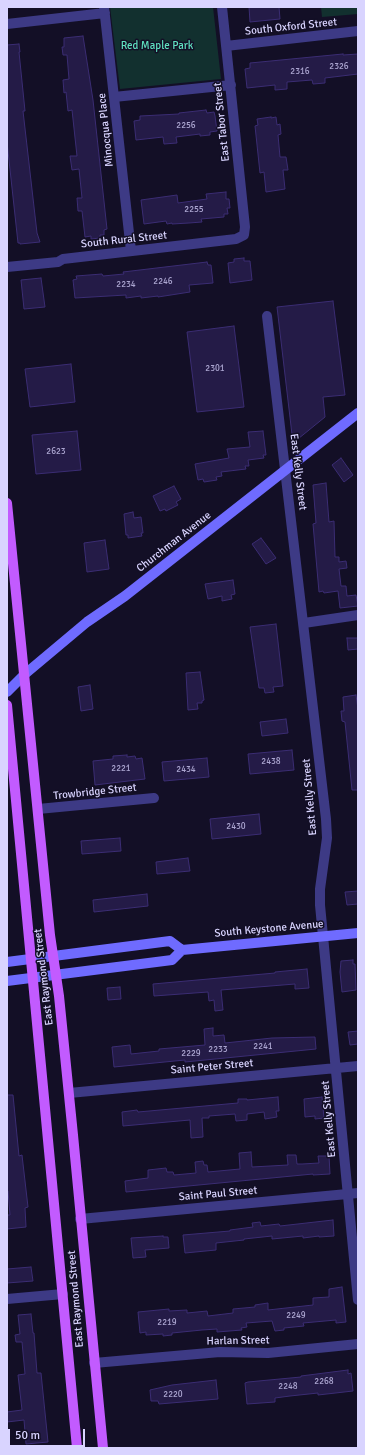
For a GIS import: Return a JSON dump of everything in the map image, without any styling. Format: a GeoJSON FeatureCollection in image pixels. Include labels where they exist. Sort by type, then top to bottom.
{"type":"FeatureCollection","features":[{"type":"Feature","properties":{"kind":"main road","name":"Churchman Avenue"},"geometry":{"type":"LineString","coordinates":[[7,692],[25,674],[87,622],[125,596],[358,413]]}},
{"type":"Feature","properties":{"kind":"main road","name":"East Raymond Street"},"geometry":{"type":"LineString","coordinates":[[7,503],[53,956],[69,1093],[103,1448]]}},
{"type":"Feature","properties":{"kind":"main road","name":"East Raymond Street"},"geometry":{"type":"LineString","coordinates":[[7,705],[77,1448]]}},
{"type":"Feature","properties":{"kind":"main road","name":"South Keystone Avenue"},"geometry":{"type":"LineString","coordinates":[[7,962],[170,942],[182,950],[358,933]]}},
{"type":"Feature","properties":{"kind":"main road","name":"South Keystone Avenue"},"geometry":{"type":"LineString","coordinates":[[7,982],[172,960],[182,950]]}},
{"type":"Feature","properties":{"kind":"street","name":"East Tabor Street"},"geometry":{"type":"LineString","coordinates":[[222,7],[245,227],[244,235]]}},
{"type":"Feature","properties":{"kind":"street"},"geometry":{"type":"LineString","coordinates":[[7,24],[104,10]]}},
{"type":"Feature","properties":{"kind":"street","name":"Minocqua Place"},"geometry":{"type":"LineString","coordinates":[[104,10],[131,251]]}},
{"type":"Feature","properties":{"kind":"street","name":"South Oxford Street"},"geometry":{"type":"LineString","coordinates":[[226,46],[358,31]]}},
{"type":"Feature","properties":{"kind":"street"},"geometry":{"type":"LineString","coordinates":[[114,97],[231,85]]}},
{"type":"Feature","properties":{"kind":"street","name":"South Rural Street"},"geometry":{"type":"LineString","coordinates":[[7,267],[58,262],[63,259],[236,239],[244,235]]}},
{"type":"Feature","properties":{"kind":"street","name":"East Kelly Street"},"geometry":{"type":"LineString","coordinates":[[268,316],[327,828],[320,889],[320,905],[336,1068],[353,1193],[358,1300]]}},
{"type":"Feature","properties":{"kind":"street"},"geometry":{"type":"LineString","coordinates":[[304,623],[358,615]]}},
{"type":"Feature","properties":{"kind":"street","name":"Trowbridge Street"},"geometry":{"type":"LineString","coordinates":[[38,809],[154,798]]}},
{"type":"Feature","properties":{"kind":"street","name":"Saint Peter Street"},"geometry":{"type":"LineString","coordinates":[[69,1093],[358,1066]]}},
{"type":"Feature","properties":{"kind":"street","name":"Saint Paul Street"},"geometry":{"type":"LineString","coordinates":[[80,1219],[353,1193]]}},
{"type":"Feature","properties":{"kind":"street"},"geometry":{"type":"LineString","coordinates":[[7,1299],[63,1294]]}},
{"type":"Feature","properties":{"kind":"street","name":"Harlan Street"},"geometry":{"type":"LineString","coordinates":[[94,1363],[220,1352],[268,1353],[358,1344]]}},
{"type":"Feature","properties":{"kind":"green space","name":"Red Maple Park"},"geometry":{"type":"Polygon","coordinates":[[[110,7],[213,7],[221,79],[120,89],[110,7]]]}},
{"type":"Feature","properties":{"kind":"green space"},"geometry":{"type":"Polygon","coordinates":[[[321,7],[358,7],[358,14],[322,17],[321,7]]]}},
{"type":"Feature","properties":{"kind":"building"},"geometry":{"type":"Polygon","coordinates":[[[249,7],[279,7],[280,19],[250,22],[249,7]]]}},
{"type":"Feature","properties":{"kind":"building"},"geometry":{"type":"Polygon","coordinates":[[[83,36],[93,100],[107,229],[104,230],[104,235],[100,235],[100,238],[91,239],[91,236],[85,237],[82,211],[78,211],[77,198],[82,198],[79,169],[72,170],[70,156],[77,156],[72,110],[68,111],[63,80],[69,79],[67,55],[63,55],[62,47],[64,47],[64,38],[83,36]]]}},
{"type":"Feature","properties":{"kind":"building"},"geometry":{"type":"Polygon","coordinates":[[[19,44],[25,111],[23,111],[37,233],[40,242],[20,244],[18,243],[7,142],[7,45],[19,44]]]}},
{"type":"Feature","properties":{"kind":"building"},"geometry":{"type":"Polygon","coordinates":[[[343,54],[358,54],[358,74],[325,78],[325,83],[313,84],[312,80],[287,82],[287,89],[275,90],[275,85],[247,88],[245,69],[250,68],[250,63],[343,54]]]}},
{"type":"Feature","properties":{"kind":"building"},"geometry":{"type":"Polygon","coordinates":[[[206,110],[207,113],[214,112],[215,116],[217,131],[210,132],[210,135],[200,136],[200,134],[176,137],[177,143],[164,144],[163,137],[136,140],[134,121],[140,120],[140,116],[179,114],[206,110]]]}},
{"type":"Feature","properties":{"kind":"building"},"geometry":{"type":"Polygon","coordinates":[[[276,117],[277,125],[280,124],[281,134],[278,135],[280,157],[286,157],[288,170],[283,170],[285,189],[266,192],[264,172],[260,173],[255,126],[258,125],[257,119],[276,117]]]}},
{"type":"Feature","properties":{"kind":"building"},"geometry":{"type":"Polygon","coordinates":[[[226,192],[226,199],[229,199],[230,208],[227,208],[228,214],[224,214],[224,217],[201,219],[202,222],[167,224],[166,221],[144,224],[141,200],[177,195],[178,203],[207,199],[206,194],[226,192]]]}},
{"type":"Feature","properties":{"kind":"building"},"geometry":{"type":"Polygon","coordinates":[[[244,258],[244,261],[250,261],[252,280],[230,283],[228,263],[234,262],[234,259],[244,258]]]}},
{"type":"Feature","properties":{"kind":"building"},"geometry":{"type":"Polygon","coordinates":[[[207,262],[208,265],[211,265],[213,283],[189,285],[190,292],[141,298],[141,296],[126,298],[126,295],[75,298],[73,280],[77,279],[76,276],[124,274],[123,272],[207,262]]]}},
{"type":"Feature","properties":{"kind":"building"},"geometry":{"type":"Polygon","coordinates":[[[41,278],[45,307],[24,309],[21,280],[41,278]]]}},
{"type":"Feature","properties":{"kind":"building"},"geometry":{"type":"Polygon","coordinates":[[[333,301],[345,395],[323,397],[325,417],[293,443],[277,307],[333,301]]]}},
{"type":"Feature","properties":{"kind":"building"},"geometry":{"type":"Polygon","coordinates":[[[234,326],[244,407],[197,412],[187,332],[234,326]]]}},
{"type":"Feature","properties":{"kind":"building"},"geometry":{"type":"Polygon","coordinates":[[[71,364],[75,402],[30,407],[25,369],[71,364]]]}},
{"type":"Feature","properties":{"kind":"building"},"geometry":{"type":"Polygon","coordinates":[[[77,431],[81,470],[36,474],[32,435],[77,431]]]}},
{"type":"Feature","properties":{"kind":"building"},"geometry":{"type":"Polygon","coordinates":[[[263,431],[266,455],[263,455],[264,458],[248,460],[249,466],[245,466],[246,469],[221,472],[222,476],[216,477],[217,480],[204,482],[203,479],[198,480],[195,464],[229,458],[227,449],[250,447],[248,432],[263,431]]]}},
{"type":"Feature","properties":{"kind":"building"},"geometry":{"type":"Polygon","coordinates":[[[341,458],[353,475],[344,482],[332,465],[341,458]]]}},
{"type":"Feature","properties":{"kind":"building"},"geometry":{"type":"Polygon","coordinates":[[[326,483],[329,522],[334,521],[335,557],[339,557],[339,562],[346,561],[347,568],[339,569],[341,586],[346,586],[347,596],[356,595],[358,606],[340,608],[338,591],[324,593],[323,591],[319,592],[313,524],[316,523],[313,485],[326,483]]]}},
{"type":"Feature","properties":{"kind":"building"},"geometry":{"type":"Polygon","coordinates":[[[174,486],[181,499],[176,502],[178,505],[166,511],[165,509],[160,511],[153,496],[174,486]]]}},
{"type":"Feature","properties":{"kind":"building"},"geometry":{"type":"Polygon","coordinates":[[[133,512],[134,518],[141,517],[143,533],[141,533],[142,536],[128,538],[128,535],[126,535],[124,514],[133,512]]]}},
{"type":"Feature","properties":{"kind":"building"},"geometry":{"type":"Polygon","coordinates":[[[261,538],[276,558],[266,564],[252,544],[261,538]]]}},
{"type":"Feature","properties":{"kind":"building"},"geometry":{"type":"Polygon","coordinates":[[[105,540],[109,569],[87,572],[84,543],[105,540]]]}},
{"type":"Feature","properties":{"kind":"building"},"geometry":{"type":"Polygon","coordinates":[[[233,580],[235,594],[231,595],[232,599],[222,601],[222,596],[208,599],[205,584],[233,580]]]}},
{"type":"Feature","properties":{"kind":"building"},"geometry":{"type":"Polygon","coordinates":[[[276,624],[283,686],[273,687],[274,692],[265,693],[264,688],[259,688],[250,627],[276,624]]]}},
{"type":"Feature","properties":{"kind":"building"},"geometry":{"type":"Polygon","coordinates":[[[347,638],[358,638],[358,649],[348,650],[347,638]]]}},
{"type":"Feature","properties":{"kind":"building"},"geometry":{"type":"Polygon","coordinates":[[[200,672],[204,700],[202,703],[197,703],[198,709],[188,710],[186,673],[200,672]]]}},
{"type":"Feature","properties":{"kind":"building"},"geometry":{"type":"Polygon","coordinates":[[[90,685],[93,709],[81,711],[78,687],[90,685]]]}},
{"type":"Feature","properties":{"kind":"building"},"geometry":{"type":"Polygon","coordinates":[[[356,695],[358,709],[358,790],[352,790],[345,722],[342,721],[341,711],[344,711],[343,697],[356,695]]]}},
{"type":"Feature","properties":{"kind":"building"},"geometry":{"type":"Polygon","coordinates":[[[286,719],[288,733],[262,736],[260,722],[286,719]]]}},
{"type":"Feature","properties":{"kind":"building"},"geometry":{"type":"Polygon","coordinates":[[[292,750],[294,770],[250,774],[248,754],[292,750]]]}},
{"type":"Feature","properties":{"kind":"building"},"geometry":{"type":"Polygon","coordinates":[[[127,755],[127,757],[135,756],[136,759],[142,758],[145,779],[95,785],[93,761],[113,759],[113,756],[127,755]]]}},
{"type":"Feature","properties":{"kind":"building"},"geometry":{"type":"Polygon","coordinates":[[[207,758],[209,777],[164,781],[162,762],[207,758]]]}},
{"type":"Feature","properties":{"kind":"building"},"geometry":{"type":"Polygon","coordinates":[[[259,814],[261,834],[212,839],[210,819],[259,814]]]}},
{"type":"Feature","properties":{"kind":"building"},"geometry":{"type":"Polygon","coordinates":[[[120,838],[121,851],[82,854],[81,841],[120,838]]]}},
{"type":"Feature","properties":{"kind":"building"},"geometry":{"type":"Polygon","coordinates":[[[188,858],[190,871],[157,874],[156,862],[188,858]]]}},
{"type":"Feature","properties":{"kind":"building"},"geometry":{"type":"Polygon","coordinates":[[[358,891],[358,904],[347,905],[345,892],[358,891]]]}},
{"type":"Feature","properties":{"kind":"building"},"geometry":{"type":"Polygon","coordinates":[[[147,894],[148,906],[94,912],[93,900],[147,894]]]}},
{"type":"Feature","properties":{"kind":"building"},"geometry":{"type":"Polygon","coordinates":[[[353,960],[353,964],[355,964],[356,990],[342,992],[340,972],[341,961],[353,960]]]}},
{"type":"Feature","properties":{"kind":"building"},"geometry":{"type":"Polygon","coordinates":[[[307,969],[309,988],[295,989],[295,984],[221,990],[223,1010],[215,1011],[214,1000],[209,1001],[208,992],[154,996],[153,984],[307,969]]]}},
{"type":"Feature","properties":{"kind":"building"},"geometry":{"type":"Polygon","coordinates":[[[120,987],[121,999],[108,1000],[107,988],[120,987]]]}},
{"type":"Feature","properties":{"kind":"building"},"geometry":{"type":"Polygon","coordinates":[[[213,1028],[213,1036],[224,1035],[225,1043],[272,1038],[315,1037],[316,1049],[185,1062],[185,1060],[114,1067],[112,1047],[130,1045],[131,1054],[159,1051],[159,1049],[205,1045],[204,1029],[213,1028]]]}},
{"type":"Feature","properties":{"kind":"building"},"geometry":{"type":"Polygon","coordinates":[[[358,1031],[358,1044],[350,1045],[348,1032],[358,1031]]]}},
{"type":"Feature","properties":{"kind":"building"},"geometry":{"type":"Polygon","coordinates":[[[7,1095],[13,1095],[19,1156],[22,1155],[28,1207],[25,1208],[26,1227],[7,1229],[7,1215],[10,1215],[7,1191],[7,1095]]]}},
{"type":"Feature","properties":{"kind":"building"},"geometry":{"type":"Polygon","coordinates":[[[278,1097],[279,1111],[276,1111],[277,1117],[265,1119],[264,1112],[247,1114],[247,1120],[236,1121],[235,1114],[202,1118],[203,1137],[191,1138],[190,1120],[123,1126],[122,1112],[137,1110],[138,1112],[238,1103],[238,1099],[247,1100],[278,1097]]]}},
{"type":"Feature","properties":{"kind":"building"},"geometry":{"type":"Polygon","coordinates":[[[322,1097],[324,1118],[315,1119],[315,1116],[305,1117],[304,1099],[322,1097]]]}},
{"type":"Feature","properties":{"kind":"building"},"geometry":{"type":"Polygon","coordinates":[[[251,1152],[252,1167],[288,1165],[287,1155],[296,1155],[297,1164],[319,1163],[318,1156],[329,1156],[330,1174],[313,1174],[126,1192],[125,1181],[148,1178],[148,1170],[166,1168],[167,1172],[173,1172],[174,1175],[196,1173],[195,1162],[203,1161],[204,1165],[207,1165],[208,1172],[240,1169],[239,1153],[251,1152]]]}},
{"type":"Feature","properties":{"kind":"building"},"geometry":{"type":"Polygon","coordinates":[[[333,1220],[334,1236],[303,1238],[303,1236],[272,1239],[272,1236],[244,1239],[216,1243],[216,1250],[185,1253],[183,1235],[230,1231],[253,1227],[252,1223],[260,1222],[261,1226],[279,1224],[280,1226],[333,1220]]]}},
{"type":"Feature","properties":{"kind":"building"},"geometry":{"type":"Polygon","coordinates":[[[168,1237],[169,1248],[145,1250],[146,1257],[133,1258],[131,1238],[168,1237]]]}},
{"type":"Feature","properties":{"kind":"building"},"geometry":{"type":"Polygon","coordinates":[[[31,1267],[33,1281],[7,1283],[7,1269],[31,1267]]]}},
{"type":"Feature","properties":{"kind":"building"},"geometry":{"type":"Polygon","coordinates":[[[342,1287],[346,1322],[336,1323],[336,1320],[303,1323],[304,1326],[284,1328],[284,1330],[275,1331],[272,1321],[246,1323],[247,1327],[241,1328],[242,1330],[217,1332],[217,1329],[202,1330],[172,1333],[172,1335],[163,1336],[163,1334],[146,1335],[146,1332],[140,1333],[138,1312],[169,1309],[169,1311],[187,1310],[187,1313],[207,1311],[208,1316],[233,1313],[233,1309],[255,1307],[255,1305],[268,1303],[268,1310],[313,1305],[313,1298],[329,1297],[329,1289],[342,1287]]]}},
{"type":"Feature","properties":{"kind":"building"},"geometry":{"type":"Polygon","coordinates":[[[31,1314],[37,1373],[41,1373],[48,1442],[26,1444],[24,1420],[7,1422],[7,1412],[22,1410],[18,1375],[25,1374],[22,1342],[16,1342],[15,1335],[20,1334],[18,1315],[31,1314]]]}},
{"type":"Feature","properties":{"kind":"building"},"geometry":{"type":"Polygon","coordinates":[[[348,1370],[348,1374],[351,1373],[353,1391],[318,1395],[318,1393],[290,1396],[275,1398],[275,1402],[247,1404],[245,1383],[348,1370]]]}},
{"type":"Feature","properties":{"kind":"building"},"geometry":{"type":"Polygon","coordinates":[[[216,1380],[218,1399],[159,1404],[158,1401],[151,1401],[150,1390],[172,1385],[216,1380]]]}}]}
